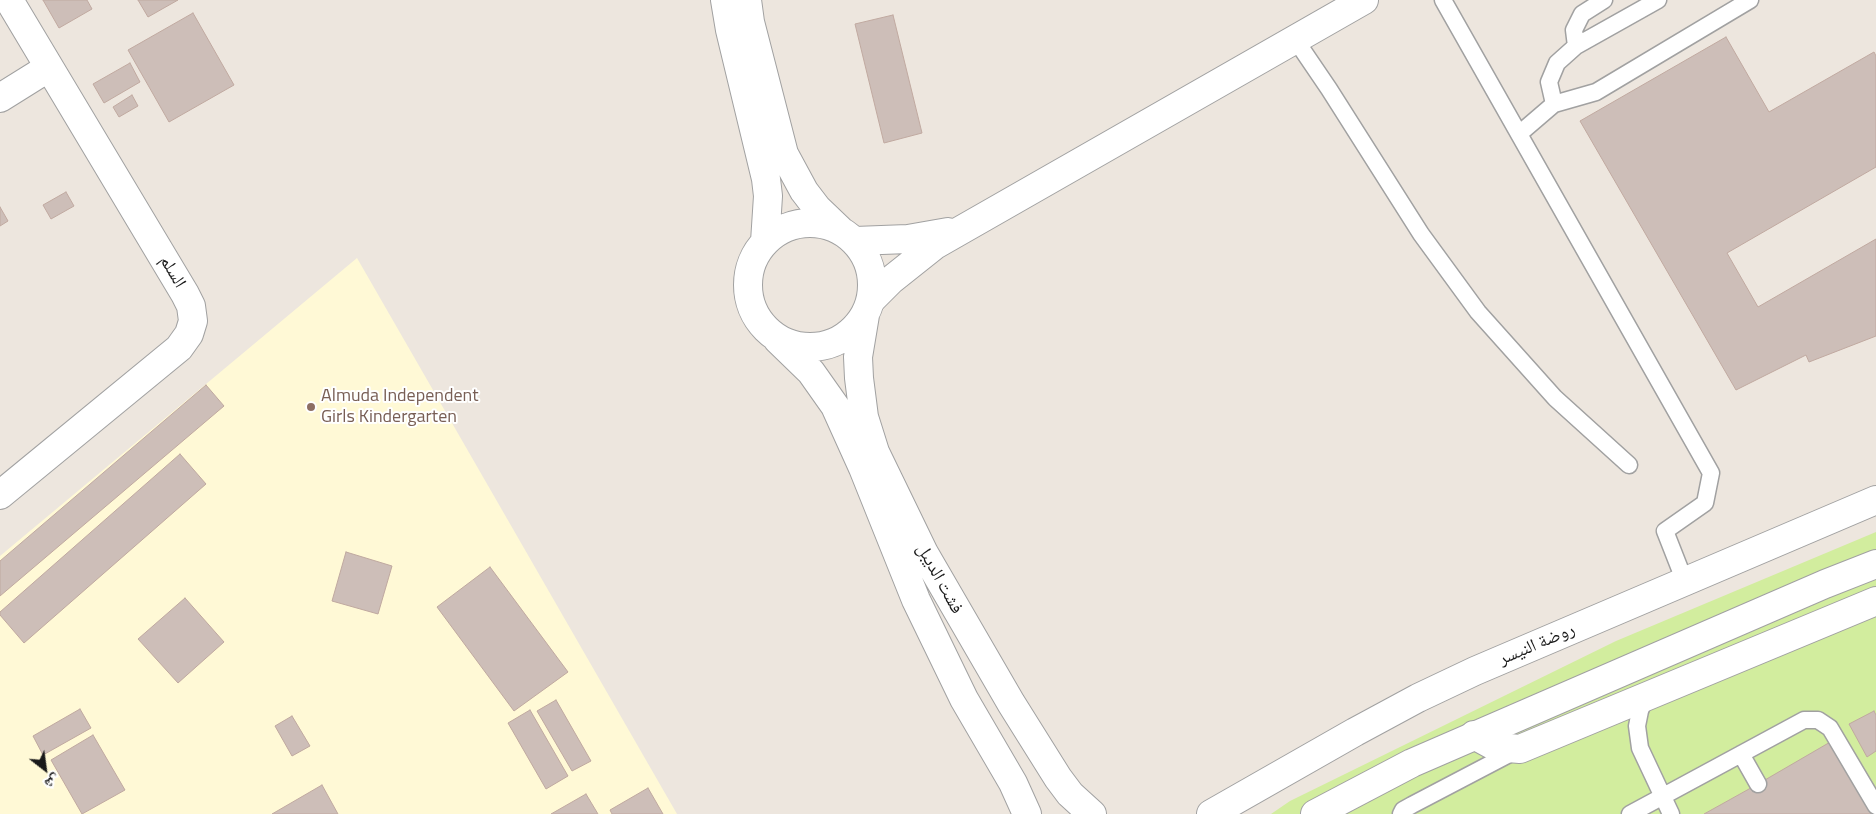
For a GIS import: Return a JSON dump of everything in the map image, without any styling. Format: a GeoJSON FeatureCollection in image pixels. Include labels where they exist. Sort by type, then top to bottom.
{"type":"FeatureCollection","features":[{"type":"Feature","properties":{"kind":"street","name":"السلم"},"geometry":{"type":"LineString","coordinates":[[0,495],[179,348],[189,334],[194,321],[191,306],[185,294],[9,0]]}},
{"type":"Feature","properties":{"kind":"street"},"geometry":{"type":"LineString","coordinates":[[725,0],[730,30],[766,179],[768,196],[765,242]]}},
{"type":"Feature","properties":{"kind":"street"},"geometry":{"type":"LineString","coordinates":[[746,0],[784,154],[804,191],[816,208],[847,236],[867,259],[872,279],[868,308]]}},
{"type":"Feature","properties":{"kind":"street"},"geometry":{"type":"LineString","coordinates":[[960,230],[908,239],[847,236],[824,224],[792,225],[777,232],[765,242],[755,255],[749,270],[747,286],[750,302],[756,317],[765,330],[778,340],[794,346],[810,348],[827,346],[842,339],[855,329],[868,308],[890,280],[935,245],[1364,0]]}},
{"type":"Feature","properties":{"kind":"street"},"geometry":{"type":"LineString","coordinates":[[0,98],[48,68]]}},
{"type":"Feature","properties":{"kind":"street","name":"فشت الديبل"},"geometry":{"type":"LineString","coordinates":[[868,308],[858,357],[859,378],[864,417],[876,452],[924,553],[986,662],[1058,778],[1075,799],[1092,814]]}},
{"type":"Feature","properties":{"kind":"street","name":"فشت الديبل"},"geometry":{"type":"LineString","coordinates":[[778,340],[811,372],[835,406],[863,468],[916,600],[964,699],[1013,783],[1026,814]]}},
{"type":"Feature","properties":{"kind":"street","name":"روضة النيسر"},"geometry":{"type":"LineString","coordinates":[[1211,814],[1355,732],[1418,698],[1475,671],[1876,500]]}},
{"type":"Feature","properties":{"kind":"street"},"geometry":{"type":"LineString","coordinates":[[1315,814],[1412,763],[1474,735],[1825,584],[1876,564]]}},
{"type":"Feature","properties":{"kind":"street"},"geometry":{"type":"LineString","coordinates":[[1474,735],[1496,747],[1520,749],[1876,601]]}},
{"type":"Feature","properties":{"kind":"street"},"geometry":{"type":"LineString","coordinates":[[1850,611],[1876,616]]}},
{"type":"Feature","properties":{"kind":"lane"},"geometry":{"type":"LineString","coordinates":[[1443,0],[1711,473],[1705,503],[1664,531],[1685,582]]}},
{"type":"Feature","properties":{"kind":"lane"},"geometry":{"type":"LineString","coordinates":[[1576,46],[1574,30],[1582,14],[1604,0]]}},
{"type":"Feature","properties":{"kind":"lane"},"geometry":{"type":"LineString","coordinates":[[1554,104],[1549,82],[1557,63],[1576,46],[1658,0]]}},
{"type":"Feature","properties":{"kind":"lane"},"geometry":{"type":"LineString","coordinates":[[1519,134],[1554,104],[1596,92],[1750,0]]}},
{"type":"Feature","properties":{"kind":"lane"},"geometry":{"type":"LineString","coordinates":[[1295,39],[1421,234],[1478,312],[1555,398],[1629,465]]}},
{"type":"Feature","properties":{"kind":"lane"},"geometry":{"type":"LineString","coordinates":[[1645,698],[1637,726],[1640,748],[1671,814]]}},
{"type":"Feature","properties":{"kind":"lane"},"geometry":{"type":"LineString","coordinates":[[1630,814],[1804,720],[1818,720],[1830,728],[1876,806]]}},
{"type":"Feature","properties":{"kind":"lane"},"geometry":{"type":"LineString","coordinates":[[1401,814],[1412,805],[1520,749]]}},
{"type":"Feature","properties":{"kind":"lane"},"geometry":{"type":"LineString","coordinates":[[1741,754],[1758,784]]}},
{"type":"Feature","properties":{"kind":"shaded area","name":"Almuda Independent Girls Kindergarten"},"geometry":{"type":"Polygon","coordinates":[[[357,258],[677,814],[0,814],[0,556],[357,258]]]}},
{"type":"Feature","properties":{"kind":"green space"},"geometry":{"type":"Polygon","coordinates":[[[1876,532],[1876,814],[1271,814],[1290,801],[1616,641],[1876,532]]]}},
{"type":"Feature","properties":{"kind":"building"},"geometry":{"type":"Polygon","coordinates":[[[43,0],[87,0],[92,9],[59,28],[43,0]]]}},
{"type":"Feature","properties":{"kind":"building"},"geometry":{"type":"Polygon","coordinates":[[[138,0],[178,0],[148,17],[138,0]]]}},
{"type":"Feature","properties":{"kind":"building"},"geometry":{"type":"Polygon","coordinates":[[[193,13],[234,85],[169,122],[128,50],[193,13]]]}},
{"type":"Feature","properties":{"kind":"building"},"geometry":{"type":"Polygon","coordinates":[[[893,15],[922,133],[884,143],[855,24],[893,15]]]}},
{"type":"Feature","properties":{"kind":"building"},"geometry":{"type":"Polygon","coordinates":[[[1726,37],[1769,112],[1874,52],[1876,56],[1876,167],[1727,253],[1758,307],[1876,239],[1876,336],[1809,362],[1806,355],[1736,390],[1580,121],[1726,37]]]}},
{"type":"Feature","properties":{"kind":"building"},"geometry":{"type":"Polygon","coordinates":[[[130,63],[140,82],[104,103],[93,84],[130,63]]]}},
{"type":"Feature","properties":{"kind":"building"},"geometry":{"type":"Polygon","coordinates":[[[132,95],[138,106],[119,117],[113,107],[132,95]]]}},
{"type":"Feature","properties":{"kind":"building"},"geometry":{"type":"Polygon","coordinates":[[[66,192],[74,206],[51,219],[43,205],[66,192]]]}},
{"type":"Feature","properties":{"kind":"building"},"geometry":{"type":"Polygon","coordinates":[[[0,207],[8,221],[0,226],[0,207]]]}},
{"type":"Feature","properties":{"kind":"building"},"geometry":{"type":"Polygon","coordinates":[[[206,385],[224,406],[0,596],[0,561],[206,385]]]}},
{"type":"Feature","properties":{"kind":"building"},"geometry":{"type":"Polygon","coordinates":[[[180,454],[206,484],[24,643],[0,615],[0,612],[180,454]]]}},
{"type":"Feature","properties":{"kind":"building"},"geometry":{"type":"Polygon","coordinates":[[[346,552],[392,566],[378,614],[332,601],[346,552]]]}},
{"type":"Feature","properties":{"kind":"building"},"geometry":{"type":"Polygon","coordinates":[[[490,567],[568,672],[514,711],[437,607],[490,567]]]}},
{"type":"Feature","properties":{"kind":"building"},"geometry":{"type":"Polygon","coordinates":[[[185,598],[224,642],[178,683],[138,639],[185,598]]]}},
{"type":"Feature","properties":{"kind":"building"},"geometry":{"type":"Polygon","coordinates":[[[556,700],[591,761],[572,771],[537,711],[556,700]]]}},
{"type":"Feature","properties":{"kind":"building"},"geometry":{"type":"Polygon","coordinates":[[[80,709],[91,728],[43,755],[33,736],[80,709]]]}},
{"type":"Feature","properties":{"kind":"building"},"geometry":{"type":"Polygon","coordinates":[[[530,710],[568,776],[546,789],[508,723],[530,710]]]}},
{"type":"Feature","properties":{"kind":"building"},"geometry":{"type":"Polygon","coordinates":[[[1874,711],[1876,715],[1876,751],[1867,757],[1849,724],[1874,711]]]}},
{"type":"Feature","properties":{"kind":"building"},"geometry":{"type":"Polygon","coordinates":[[[292,716],[310,746],[292,756],[275,726],[292,716]]]}},
{"type":"Feature","properties":{"kind":"building"},"geometry":{"type":"Polygon","coordinates":[[[93,735],[125,790],[82,814],[51,760],[93,735]]]}},
{"type":"Feature","properties":{"kind":"building"},"geometry":{"type":"Polygon","coordinates":[[[1832,741],[1873,814],[1704,814],[1758,784],[1832,741]]]}},
{"type":"Feature","properties":{"kind":"building"},"geometry":{"type":"Polygon","coordinates":[[[322,785],[338,814],[272,814],[322,785]]]}},
{"type":"Feature","properties":{"kind":"building"},"geometry":{"type":"Polygon","coordinates":[[[648,788],[663,814],[612,814],[610,810],[648,788]]]}},
{"type":"Feature","properties":{"kind":"building"},"geometry":{"type":"Polygon","coordinates":[[[586,794],[598,814],[551,814],[586,794]]]}},
{"type":"Feature","properties":{"kind":"place","name":"Almuda Independent Girls Kindergarten"},"geometry":{"type":"Point","coordinates":[311,407]}}]}
